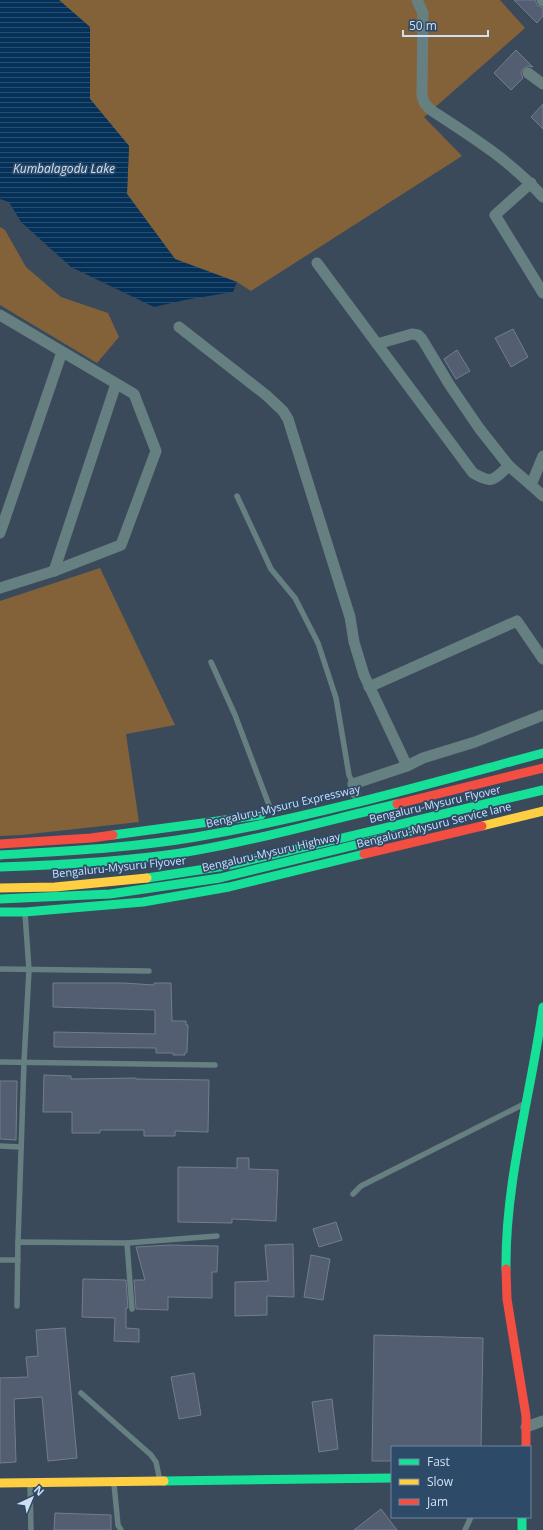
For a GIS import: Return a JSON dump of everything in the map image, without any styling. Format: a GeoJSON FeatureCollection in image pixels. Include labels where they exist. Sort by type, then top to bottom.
{"type":"FeatureCollection","features":[{"type":"Feature","properties":{"kind":"main road"},"geometry":{"type":"LineString","coordinates":[[393,784],[543,748]]}},
{"type":"Feature","properties":{"kind":"main road","name":"Bengaluru-Mysuru Expressway"},"geometry":{"type":"LineString","coordinates":[[0,855],[146,844],[242,829],[430,784],[543,753]]}},
{"type":"Feature","properties":{"kind":"main road"},"geometry":{"type":"LineString","coordinates":[[0,867],[54,866],[133,859],[221,846],[543,768]]}},
{"type":"Feature","properties":{"kind":"main road","name":"Bengaluru-Mysuru Flyover"},"geometry":{"type":"LineString","coordinates":[[0,888],[55,887],[136,880],[225,866],[543,790]]}},
{"type":"Feature","properties":{"kind":"main road"},"geometry":{"type":"LineString","coordinates":[[475,816],[543,799]]}},
{"type":"Feature","properties":{"kind":"main road","name":"Bengaluru-Mysuru Expressway"},"geometry":{"type":"LineString","coordinates":[[0,844],[20,844],[91,838],[230,820],[308,805]]}},
{"type":"Feature","properties":{"kind":"main road","name":"Bengaluru-Mysuru Service lane"},"geometry":{"type":"LineString","coordinates":[[0,912],[25,912],[143,902],[229,887],[543,811]]}},
{"type":"Feature","properties":{"kind":"main road","name":"Bengaluru-Mysuru Highway"},"geometry":{"type":"LineString","coordinates":[[0,899],[110,894],[220,878],[429,827]]}},
{"type":"Feature","properties":{"kind":"main road"},"geometry":{"type":"LineString","coordinates":[[20,844],[25,912]]}},
{"type":"Feature","properties":{"kind":"main road"},"geometry":{"type":"LineString","coordinates":[[526,1446],[526,1416],[507,1299],[506,1240],[515,1162],[537,1050],[543,1007]]}},
{"type":"Feature","properties":{"kind":"main road"},"geometry":{"type":"LineString","coordinates":[[0,1483],[391,1478]]}},
{"type":"Feature","properties":{"kind":"main road"},"geometry":{"type":"LineString","coordinates":[[522,1518],[522,1530]]}},
{"type":"Feature","properties":{"kind":"street"},"geometry":{"type":"LineString","coordinates":[[417,0],[423,13],[422,96],[425,104],[498,155],[531,183],[543,196]]}},
{"type":"Feature","properties":{"kind":"street"},"geometry":{"type":"LineString","coordinates":[[528,73],[543,84]]}},
{"type":"Feature","properties":{"kind":"street"},"geometry":{"type":"LineString","coordinates":[[531,183],[495,215],[543,292]]}},
{"type":"Feature","properties":{"kind":"street"},"geometry":{"type":"LineString","coordinates":[[317,263],[473,473],[485,480],[490,480],[509,466]]}},
{"type":"Feature","properties":{"kind":"street"},"geometry":{"type":"LineString","coordinates":[[0,317],[134,394],[156,451],[121,545],[54,571],[0,588]]}},
{"type":"Feature","properties":{"kind":"street"},"geometry":{"type":"LineString","coordinates":[[179,328],[270,398],[283,411],[288,419],[350,617],[354,642],[364,675],[407,766]]}},
{"type":"Feature","properties":{"kind":"street"},"geometry":{"type":"LineString","coordinates":[[377,344],[412,334],[418,335],[479,428],[509,466],[543,496]]}},
{"type":"Feature","properties":{"kind":"street"},"geometry":{"type":"LineString","coordinates":[[0,533],[62,352]]}},
{"type":"Feature","properties":{"kind":"street"},"geometry":{"type":"LineString","coordinates":[[54,571],[116,384]]}},
{"type":"Feature","properties":{"kind":"street"},"geometry":{"type":"LineString","coordinates":[[531,485],[543,456]]}},
{"type":"Feature","properties":{"kind":"street"},"geometry":{"type":"LineString","coordinates":[[369,687],[517,622],[543,659]]}},
{"type":"Feature","properties":{"kind":"street"},"geometry":{"type":"LineString","coordinates":[[354,791],[423,758],[475,742],[543,715]]}},
{"type":"Feature","properties":{"kind":"street"},"geometry":{"type":"LineString","coordinates":[[537,1050],[543,1061]]}},
{"type":"Feature","properties":{"kind":"street"},"geometry":{"type":"LineString","coordinates":[[526,1427],[543,1421]]}},
{"type":"Feature","properties":{"kind":"lane"},"geometry":{"type":"LineString","coordinates":[[237,496],[271,569],[295,598],[314,634],[336,698],[349,775],[354,791]]}},
{"type":"Feature","properties":{"kind":"lane"},"geometry":{"type":"LineString","coordinates":[[211,662],[235,715],[272,813]]}},
{"type":"Feature","properties":{"kind":"lane"},"geometry":{"type":"LineString","coordinates":[[17,1306],[24,1062],[29,970],[25,912]]}},
{"type":"Feature","properties":{"kind":"lane"},"geometry":{"type":"LineString","coordinates":[[0,969],[149,971]]}},
{"type":"Feature","properties":{"kind":"lane"},"geometry":{"type":"LineString","coordinates":[[0,1062],[214,1065]]}},
{"type":"Feature","properties":{"kind":"lane"},"geometry":{"type":"LineString","coordinates":[[353,1194],[361,1186],[526,1103]]}},
{"type":"Feature","properties":{"kind":"lane"},"geometry":{"type":"LineString","coordinates":[[0,1146],[21,1147]]}},
{"type":"Feature","properties":{"kind":"lane"},"geometry":{"type":"LineString","coordinates":[[18,1242],[127,1243],[217,1236]]}},
{"type":"Feature","properties":{"kind":"lane"},"geometry":{"type":"LineString","coordinates":[[127,1243],[132,1309]]}},
{"type":"Feature","properties":{"kind":"lane"},"geometry":{"type":"LineString","coordinates":[[0,1260],[18,1260]]}},
{"type":"Feature","properties":{"kind":"lane"},"geometry":{"type":"LineString","coordinates":[[81,1393],[151,1455],[156,1462],[160,1481]]}},
{"type":"Feature","properties":{"kind":"lane"},"geometry":{"type":"LineString","coordinates":[[114,1481],[118,1525],[121,1530]]}},
{"type":"Feature","properties":{"kind":"lane"},"geometry":{"type":"LineString","coordinates":[[30,1482],[31,1530]]}},
{"type":"Feature","properties":{"kind":"lane"},"geometry":{"type":"LineString","coordinates":[[465,1530],[471,1518]]}},
{"type":"Feature","properties":{"kind":"shaded area"},"geometry":{"type":"Polygon","coordinates":[[[59,0],[500,0],[525,28],[424,117],[462,156],[251,291],[237,282],[175,259],[127,194],[129,146],[90,99],[90,27],[59,0]]]}},
{"type":"Feature","properties":{"kind":"shaded area"},"geometry":{"type":"Polygon","coordinates":[[[0,227],[5,230],[26,267],[61,297],[108,313],[119,337],[97,363],[0,305],[0,227]]]}},
{"type":"Feature","properties":{"kind":"shaded area"},"geometry":{"type":"Polygon","coordinates":[[[100,568],[175,725],[126,734],[139,822],[0,836],[0,601],[100,568]]]}},
{"type":"Feature","properties":{"kind":"water","name":"Kumbalagodu Lake"},"geometry":{"type":"Polygon","coordinates":[[[0,0],[59,0],[90,27],[90,99],[129,146],[127,194],[175,259],[237,282],[233,292],[154,307],[71,267],[21,222],[9,202],[0,199],[0,0]]]}},
{"type":"Feature","properties":{"kind":"building"},"geometry":{"type":"Polygon","coordinates":[[[514,0],[535,0],[537,5],[543,8],[543,16],[537,23],[514,0]]]}},
{"type":"Feature","properties":{"kind":"building"},"geometry":{"type":"Polygon","coordinates":[[[516,50],[533,67],[528,66],[523,69],[521,73],[523,78],[511,90],[494,73],[516,50]]]}},
{"type":"Feature","properties":{"kind":"building"},"geometry":{"type":"Polygon","coordinates":[[[543,104],[543,129],[531,117],[543,104]]]}},
{"type":"Feature","properties":{"kind":"building"},"geometry":{"type":"Polygon","coordinates":[[[513,329],[528,357],[511,367],[495,338],[513,329]]]}},
{"type":"Feature","properties":{"kind":"building"},"geometry":{"type":"Polygon","coordinates":[[[457,350],[470,371],[456,379],[444,359],[457,350]]]}},
{"type":"Feature","properties":{"kind":"building"},"geometry":{"type":"Polygon","coordinates":[[[53,983],[124,983],[154,985],[154,983],[171,983],[172,1021],[186,1021],[186,1025],[188,1025],[187,1052],[185,1055],[173,1055],[173,1053],[156,1053],[156,1048],[54,1047],[54,1032],[155,1034],[155,1010],[53,1007],[53,983]]]}},
{"type":"Feature","properties":{"kind":"building"},"geometry":{"type":"Polygon","coordinates":[[[44,1075],[71,1076],[71,1079],[136,1078],[209,1080],[208,1132],[175,1131],[175,1136],[144,1136],[144,1130],[100,1130],[100,1133],[72,1133],[72,1112],[43,1112],[44,1075]]]}},
{"type":"Feature","properties":{"kind":"building"},"geometry":{"type":"Polygon","coordinates":[[[0,1081],[17,1081],[16,1140],[0,1139],[0,1081]]]}},
{"type":"Feature","properties":{"kind":"building"},"geometry":{"type":"Polygon","coordinates":[[[237,1158],[249,1158],[249,1169],[278,1170],[276,1221],[232,1219],[232,1223],[178,1222],[178,1167],[237,1168],[237,1158]]]}},
{"type":"Feature","properties":{"kind":"building"},"geometry":{"type":"Polygon","coordinates":[[[336,1222],[342,1240],[319,1247],[313,1229],[336,1222]]]}},
{"type":"Feature","properties":{"kind":"building"},"geometry":{"type":"Polygon","coordinates":[[[293,1244],[294,1297],[267,1296],[267,1315],[235,1316],[235,1282],[268,1281],[265,1245],[293,1244]]]}},
{"type":"Feature","properties":{"kind":"building"},"geometry":{"type":"Polygon","coordinates":[[[170,1245],[218,1246],[217,1272],[212,1272],[212,1298],[168,1297],[168,1310],[136,1309],[134,1280],[145,1280],[136,1247],[170,1245]]]}},
{"type":"Feature","properties":{"kind":"building"},"geometry":{"type":"Polygon","coordinates":[[[311,1255],[330,1259],[323,1300],[304,1297],[311,1255]]]}},
{"type":"Feature","properties":{"kind":"building"},"geometry":{"type":"Polygon","coordinates":[[[83,1279],[126,1280],[128,1308],[126,1308],[126,1328],[139,1329],[139,1342],[114,1341],[115,1318],[82,1317],[83,1279]]]}},
{"type":"Feature","properties":{"kind":"building"},"geometry":{"type":"Polygon","coordinates":[[[65,1328],[77,1458],[48,1461],[42,1397],[14,1399],[16,1462],[0,1463],[0,1378],[28,1377],[26,1357],[38,1356],[36,1330],[65,1328]]]}},
{"type":"Feature","properties":{"kind":"building"},"geometry":{"type":"Polygon","coordinates":[[[374,1335],[483,1338],[481,1446],[391,1446],[391,1461],[372,1461],[374,1335]]]}},
{"type":"Feature","properties":{"kind":"building"},"geometry":{"type":"Polygon","coordinates":[[[194,1373],[201,1415],[179,1419],[171,1377],[194,1373]]]}},
{"type":"Feature","properties":{"kind":"building"},"geometry":{"type":"Polygon","coordinates":[[[332,1399],[338,1449],[319,1452],[312,1402],[332,1399]]]}},
{"type":"Feature","properties":{"kind":"building"},"geometry":{"type":"Polygon","coordinates":[[[381,1509],[397,1530],[354,1530],[381,1509]]]}},
{"type":"Feature","properties":{"kind":"building"},"geometry":{"type":"Polygon","coordinates":[[[55,1513],[111,1515],[111,1530],[54,1530],[55,1513]]]}},
{"type":"Feature","properties":{"kind":"traffic: fast"},"geometry":{"type":"LineString","coordinates":[[0,855],[98,849],[147,844],[240,829],[327,810],[543,753]]}},
{"type":"Feature","properties":{"kind":"traffic: fast"},"geometry":{"type":"LineString","coordinates":[[147,878],[225,866],[543,790]]}},
{"type":"Feature","properties":{"kind":"traffic: fast"},"geometry":{"type":"LineString","coordinates":[[0,867],[91,863],[181,853],[262,837],[397,804]]}},
{"type":"Feature","properties":{"kind":"traffic: fast"},"geometry":{"type":"LineString","coordinates":[[113,835],[261,815]]}},
{"type":"Feature","properties":{"kind":"traffic: fast"},"geometry":{"type":"LineString","coordinates":[[0,899],[110,894],[220,878],[421,829]]}},
{"type":"Feature","properties":{"kind":"traffic: fast"},"geometry":{"type":"LineString","coordinates":[[0,912],[25,912],[143,902],[229,887],[364,854]]}},
{"type":"Feature","properties":{"kind":"traffic: fast"},"geometry":{"type":"LineString","coordinates":[[506,1269],[507,1236],[514,1170],[543,1007]]}},
{"type":"Feature","properties":{"kind":"traffic: fast"},"geometry":{"type":"LineString","coordinates":[[164,1481],[391,1478]]}},
{"type":"Feature","properties":{"kind":"traffic: fast"},"geometry":{"type":"LineString","coordinates":[[522,1518],[522,1530]]}},
{"type":"Feature","properties":{"kind":"traffic: slow"},"geometry":{"type":"LineString","coordinates":[[482,826],[543,811]]}},
{"type":"Feature","properties":{"kind":"traffic: slow"},"geometry":{"type":"LineString","coordinates":[[0,888],[55,887],[147,878]]}},
{"type":"Feature","properties":{"kind":"traffic: slow"},"geometry":{"type":"LineString","coordinates":[[0,1483],[164,1481]]}},
{"type":"Feature","properties":{"kind":"traffic: jam"},"geometry":{"type":"LineString","coordinates":[[397,804],[543,768]]}},
{"type":"Feature","properties":{"kind":"traffic: jam"},"geometry":{"type":"LineString","coordinates":[[364,854],[482,826]]}},
{"type":"Feature","properties":{"kind":"traffic: jam"},"geometry":{"type":"LineString","coordinates":[[0,844],[91,838],[113,835]]}},
{"type":"Feature","properties":{"kind":"traffic: jam"},"geometry":{"type":"LineString","coordinates":[[506,1269],[507,1299],[526,1416],[526,1446]]}}]}
